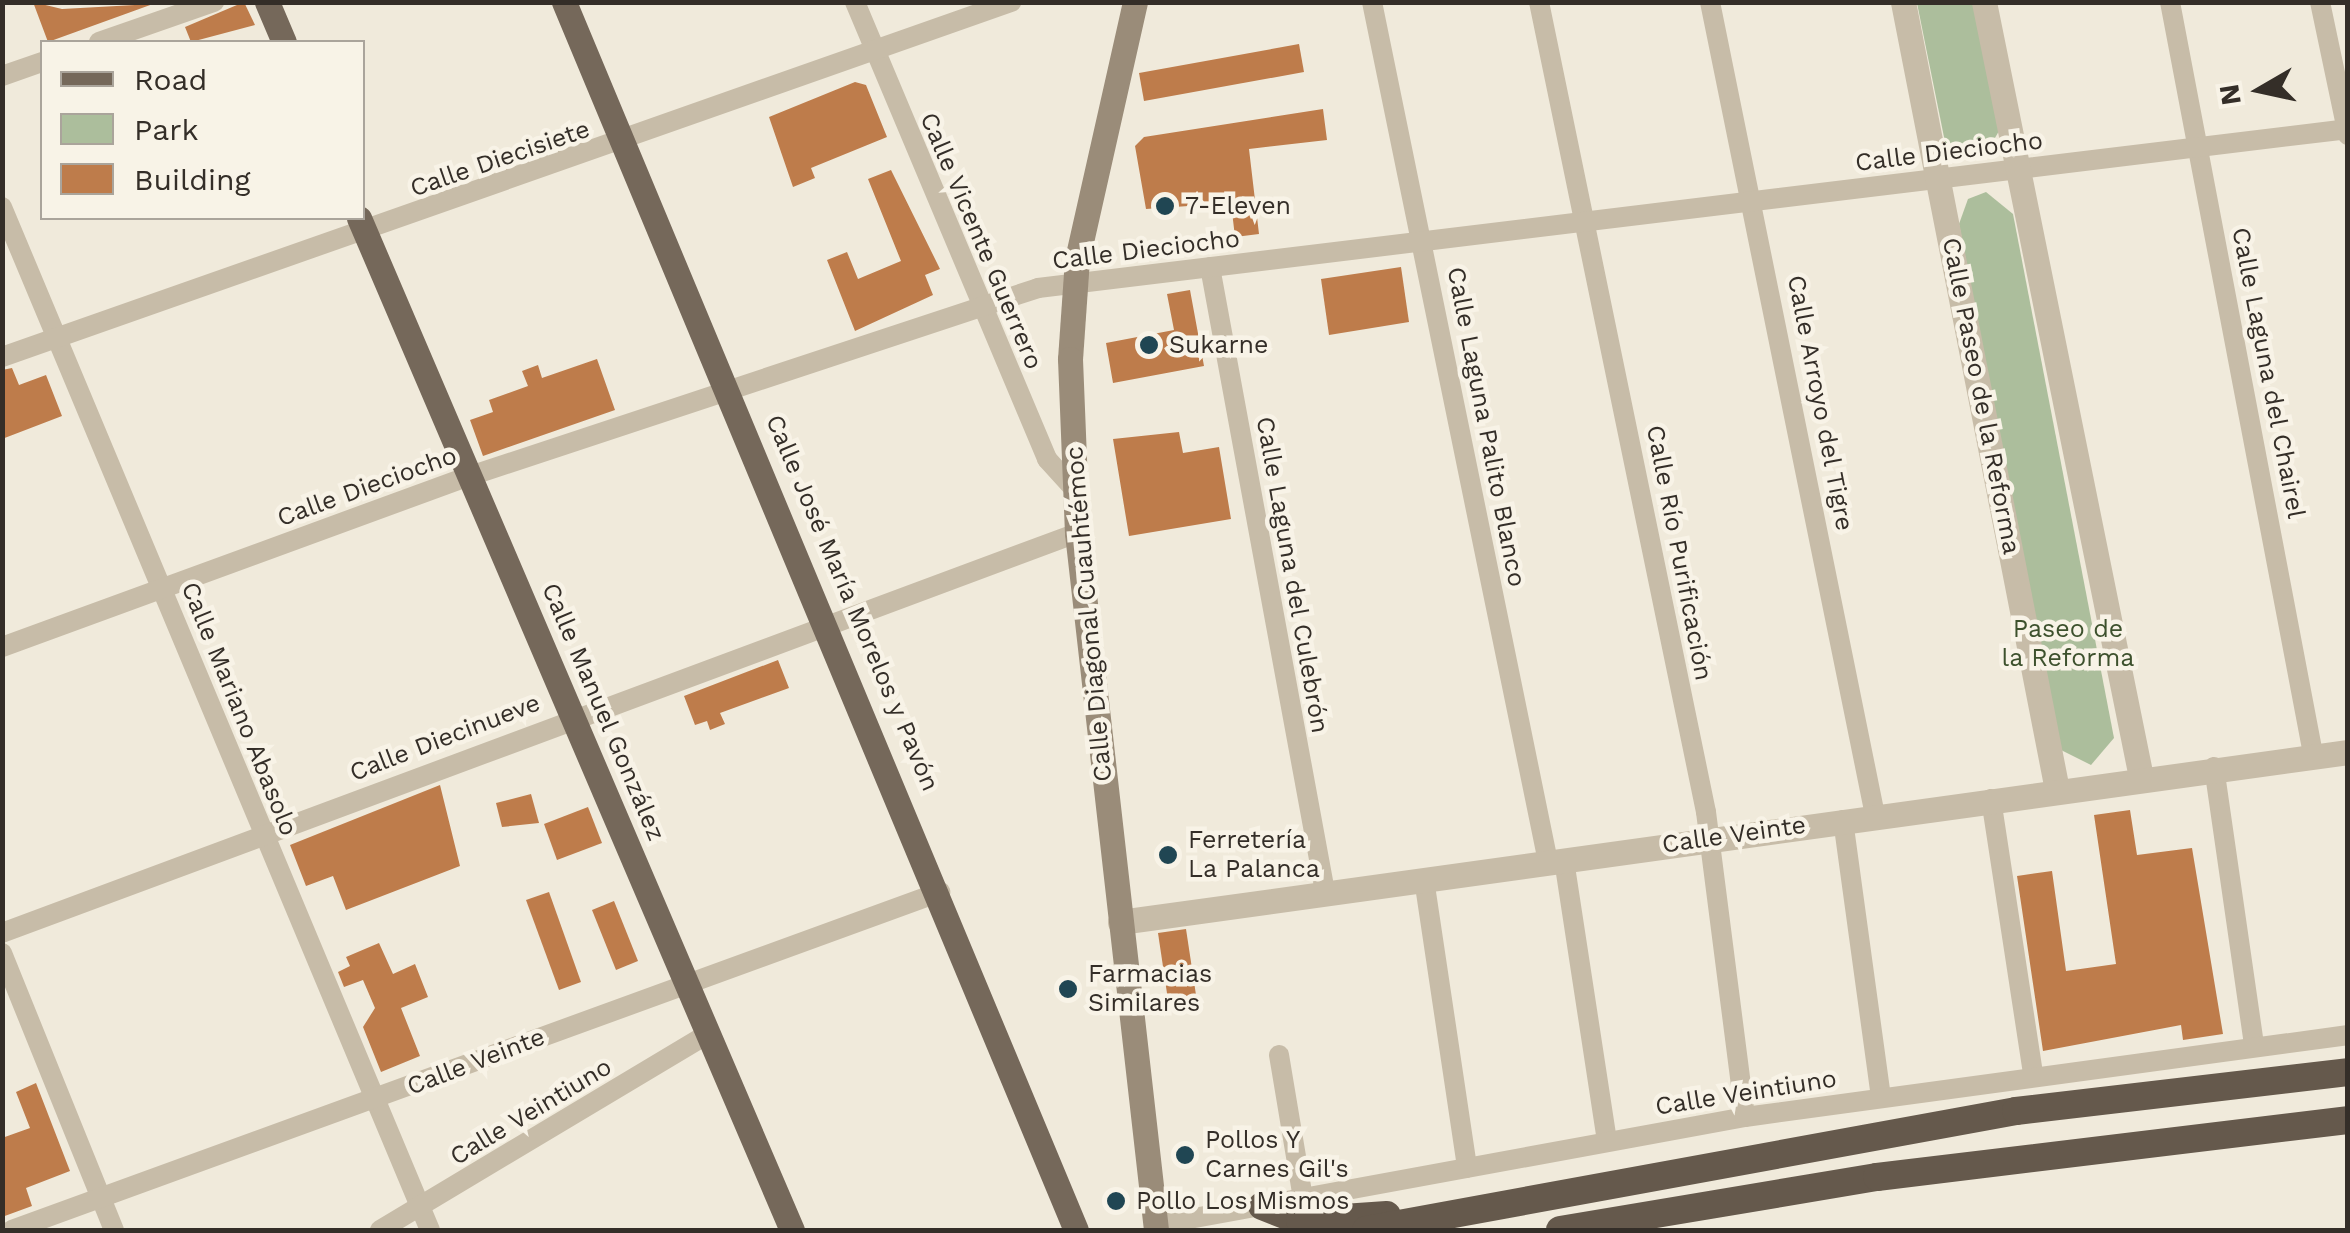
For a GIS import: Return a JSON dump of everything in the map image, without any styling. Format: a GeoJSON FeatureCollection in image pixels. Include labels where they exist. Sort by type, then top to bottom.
{"type":"FeatureCollection","features":[{"type":"Feature","properties":{"kind":"highway"},"geometry":{"type":"LineString","coordinates":[[1366,1230],[1998,1114],[2348,1072]]}},
{"type":"Feature","properties":{"kind":"highway"},"geometry":{"type":"LineString","coordinates":[[1560,1230],[1876,1177],[2348,1120]]}},
{"type":"Feature","properties":{"kind":"highway"},"geometry":{"type":"LineString","coordinates":[[1262,1206],[1300,1221],[1382,1214],[1418,1222]]}},
{"type":"Feature","properties":{"kind":"main road"},"geometry":{"type":"LineString","coordinates":[[267,2],[283,40]]}},
{"type":"Feature","properties":{"kind":"main road","name":"Calle José María Morelos y Pavón"},"geometry":{"type":"LineString","coordinates":[[564,2],[940,892],[1076,1230]]}},
{"type":"Feature","properties":{"kind":"main road","name":"Calle Diagonal Cuauhtémoc"},"geometry":{"type":"LineString","coordinates":[[1135,2],[1073,283],[1075,490],[1076,533],[1156,1228]]}},
{"type":"Feature","properties":{"kind":"main road","name":"Calle Manuel González"},"geometry":{"type":"LineString","coordinates":[[362,225],[792,1230]]}},
{"type":"Feature","properties":{"kind":"street"},"geometry":{"type":"LineString","coordinates":[[105,40],[214,2]]}},
{"type":"Feature","properties":{"kind":"street","name":"Calle Vicente Guerrero"},"geometry":{"type":"LineString","coordinates":[[855,2],[1047,459],[1075,490]]}},
{"type":"Feature","properties":{"kind":"street","name":"Calle Diecisiete"},"geometry":{"type":"LineString","coordinates":[[2,357],[362,225],[623,142],[1012,2]]}},
{"type":"Feature","properties":{"kind":"street","name":"Calle Laguna Palito Blanco"},"geometry":{"type":"LineString","coordinates":[[1372,2],[1556,861],[1607,1141]]}},
{"type":"Feature","properties":{"kind":"street","name":"Calle Río Purificación"},"geometry":{"type":"LineString","coordinates":[[1539,2],[1709,838],[1745,1117]]}},
{"type":"Feature","properties":{"kind":"street","name":"Calle Arroyo del Tigre"},"geometry":{"type":"LineString","coordinates":[[1710,2],[1874,815]]}},
{"type":"Feature","properties":{"kind":"street","name":"Calle Paseo de la Reforma"},"geometry":{"type":"LineString","coordinates":[[1903,2],[2057,790]]}},
{"type":"Feature","properties":{"kind":"street"},"geometry":{"type":"LineString","coordinates":[[1984,2],[2141,777]]}},
{"type":"Feature","properties":{"kind":"street","name":"Calle Laguna del Chairel"},"geometry":{"type":"LineString","coordinates":[[2170,2],[2313,754]]}},
{"type":"Feature","properties":{"kind":"street"},"geometry":{"type":"LineString","coordinates":[[2320,2],[2347,131]]}},
{"type":"Feature","properties":{"kind":"street"},"geometry":{"type":"LineString","coordinates":[[2,76],[40,63]]}},
{"type":"Feature","properties":{"kind":"street","name":"Calle Dieciocho"},"geometry":{"type":"LineString","coordinates":[[2,647],[470,476],[981,307],[1073,283],[2018,167],[2347,131]]}},
{"type":"Feature","properties":{"kind":"street","name":"Calle Mariano Abasolo"},"geometry":{"type":"LineString","coordinates":[[2,207],[430,1230]]}},
{"type":"Feature","properties":{"kind":"street","name":"Calle Laguna del Culebrón"},"geometry":{"type":"LineString","coordinates":[[1210,267],[1325,892]]}},
{"type":"Feature","properties":{"kind":"street","name":"Calle Diecinueve"},"geometry":{"type":"LineString","coordinates":[[2,933],[827,621],[1076,533]]}},
{"type":"Feature","properties":{"kind":"street","name":"Calle Veinte"},"geometry":{"type":"LineString","coordinates":[[1120,922],[2141,777],[2348,752]]}},
{"type":"Feature","properties":{"kind":"street"},"geometry":{"type":"LineString","coordinates":[[2214,768],[2254,1046]]}},
{"type":"Feature","properties":{"kind":"street"},"geometry":{"type":"LineString","coordinates":[[1991,799],[2033,1074]]}},
{"type":"Feature","properties":{"kind":"street"},"geometry":{"type":"LineString","coordinates":[[1843,820],[1880,1096]]}},
{"type":"Feature","properties":{"kind":"street"},"geometry":{"type":"LineString","coordinates":[[1424,879],[1467,1168]]}},
{"type":"Feature","properties":{"kind":"street","name":"Calle Veinte"},"geometry":{"type":"LineString","coordinates":[[12,1230],[940,892]]}},
{"type":"Feature","properties":{"kind":"street"},"geometry":{"type":"LineString","coordinates":[[2,953],[114,1230]]}},
{"type":"Feature","properties":{"kind":"street","name":"Calle Veintiuno"},"geometry":{"type":"LineString","coordinates":[[380,1230],[708,1034]]}},
{"type":"Feature","properties":{"kind":"street","name":"Calle Veintiuno"},"geometry":{"type":"LineString","coordinates":[[1156,1228],[1745,1117],[2033,1074],[2348,1034]]}},
{"type":"Feature","properties":{"kind":"street"},"geometry":{"type":"LineString","coordinates":[[1279,1056],[1303,1198]]}},
{"type":"Feature","properties":{"kind":"green space"},"geometry":{"type":"Polygon","coordinates":[[[1917,3],[1974,3],[1999,131],[1985,155],[1958,156],[1945,142],[1917,3]]]}},
{"type":"Feature","properties":{"kind":"green space","name":"Paseo de la Reforma"},"geometry":{"type":"Polygon","coordinates":[[[1986,192],[2013,214],[2114,738],[2091,765],[2059,749],[1959,224],[1968,199],[1986,192]]]}},
{"type":"Feature","properties":{"kind":"building"},"geometry":{"type":"Polygon","coordinates":[[[33,2],[62,9],[153,4],[54,40],[47,40],[33,2]]]}},
{"type":"Feature","properties":{"kind":"building"},"geometry":{"type":"Polygon","coordinates":[[[244,2],[255,25],[199,40],[190,40],[185,27],[244,2]]]}},
{"type":"Feature","properties":{"kind":"building"},"geometry":{"type":"Polygon","coordinates":[[[1299,44],[1304,72],[1144,101],[1139,73],[1299,44]]]}},
{"type":"Feature","properties":{"kind":"building"},"geometry":{"type":"Polygon","coordinates":[[[855,82],[866,85],[887,137],[811,168],[815,178],[793,187],[769,117],[855,82]]]}},
{"type":"Feature","properties":{"kind":"building"},"geometry":{"type":"Polygon","coordinates":[[[1323,109],[1327,140],[1249,149],[1259,234],[1235,237],[1231,203],[1146,209],[1135,146],[1144,137],[1323,109]]]}},
{"type":"Feature","properties":{"kind":"building"},"geometry":{"type":"Polygon","coordinates":[[[891,170],[940,269],[925,275],[933,295],[855,331],[827,260],[847,252],[858,279],[901,261],[868,179],[891,170]]]}},
{"type":"Feature","properties":{"kind":"building"},"geometry":{"type":"Polygon","coordinates":[[[1401,267],[1409,322],[1329,335],[1321,279],[1401,267]]]}},
{"type":"Feature","properties":{"kind":"building"},"geometry":{"type":"Polygon","coordinates":[[[1190,290],[1204,366],[1113,383],[1106,343],[1174,330],[1167,294],[1190,290]]]}},
{"type":"Feature","properties":{"kind":"building"},"geometry":{"type":"Polygon","coordinates":[[[597,359],[615,410],[483,456],[470,420],[493,412],[489,400],[528,386],[522,371],[538,365],[542,378],[597,359]]]}},
{"type":"Feature","properties":{"kind":"building"},"geometry":{"type":"Polygon","coordinates":[[[12,368],[19,385],[46,375],[62,416],[2,439],[2,370],[12,368]]]}},
{"type":"Feature","properties":{"kind":"building"},"geometry":{"type":"Polygon","coordinates":[[[1179,432],[1183,453],[1219,447],[1231,519],[1129,536],[1113,439],[1179,432]]]}},
{"type":"Feature","properties":{"kind":"building"},"geometry":{"type":"Polygon","coordinates":[[[778,660],[789,688],[720,713],[725,724],[710,730],[707,721],[695,725],[684,696],[778,660]]]}},
{"type":"Feature","properties":{"kind":"building"},"geometry":{"type":"Polygon","coordinates":[[[440,785],[460,866],[346,910],[333,876],[306,886],[290,845],[440,785]]]}},
{"type":"Feature","properties":{"kind":"building"},"geometry":{"type":"Polygon","coordinates":[[[531,794],[539,823],[502,827],[496,803],[531,794]]]}},
{"type":"Feature","properties":{"kind":"building"},"geometry":{"type":"Polygon","coordinates":[[[588,807],[602,843],[557,860],[544,824],[588,807]]]}},
{"type":"Feature","properties":{"kind":"building"},"geometry":{"type":"Polygon","coordinates":[[[2130,810],[2137,855],[2192,848],[2223,1034],[2183,1040],[2181,1025],[2043,1051],[2017,876],[2052,871],[2066,971],[2116,964],[2094,815],[2130,810]]]}},
{"type":"Feature","properties":{"kind":"building"},"geometry":{"type":"Polygon","coordinates":[[[549,892],[581,982],[559,990],[526,900],[549,892]]]}},
{"type":"Feature","properties":{"kind":"building"},"geometry":{"type":"Polygon","coordinates":[[[614,901],[638,961],[616,970],[592,910],[614,901]]]}},
{"type":"Feature","properties":{"kind":"building"},"geometry":{"type":"Polygon","coordinates":[[[1186,929],[1196,995],[1168,1000],[1158,933],[1186,929]]]}},
{"type":"Feature","properties":{"kind":"building"},"geometry":{"type":"Polygon","coordinates":[[[379,943],[393,974],[415,964],[428,997],[401,1008],[420,1056],[381,1072],[363,1027],[375,1008],[363,980],[344,987],[338,972],[350,966],[346,957],[379,943]]]}},
{"type":"Feature","properties":{"kind":"building"},"geometry":{"type":"Polygon","coordinates":[[[36,1083],[70,1171],[26,1188],[32,1206],[2,1217],[2,1138],[30,1128],[16,1092],[36,1083]]]}},
{"type":"Feature","properties":{"kind":"place","name":"7-Eleven"},"geometry":{"type":"Point","coordinates":[1165,206]}},
{"type":"Feature","properties":{"kind":"place","name":"Sukarne"},"geometry":{"type":"Point","coordinates":[1149,345]}},
{"type":"Feature","properties":{"kind":"place","name":"Ferretería La Palanca"},"geometry":{"type":"Point","coordinates":[1168,855]}},
{"type":"Feature","properties":{"kind":"place","name":"Farmacias Similares"},"geometry":{"type":"Point","coordinates":[1068,989]}},
{"type":"Feature","properties":{"kind":"place","name":"Pollos Y Carnes Gil's"},"geometry":{"type":"Point","coordinates":[1185,1155]}},
{"type":"Feature","properties":{"kind":"place","name":"Pollo Los Mismos"},"geometry":{"type":"Point","coordinates":[1116,1201]}}]}
